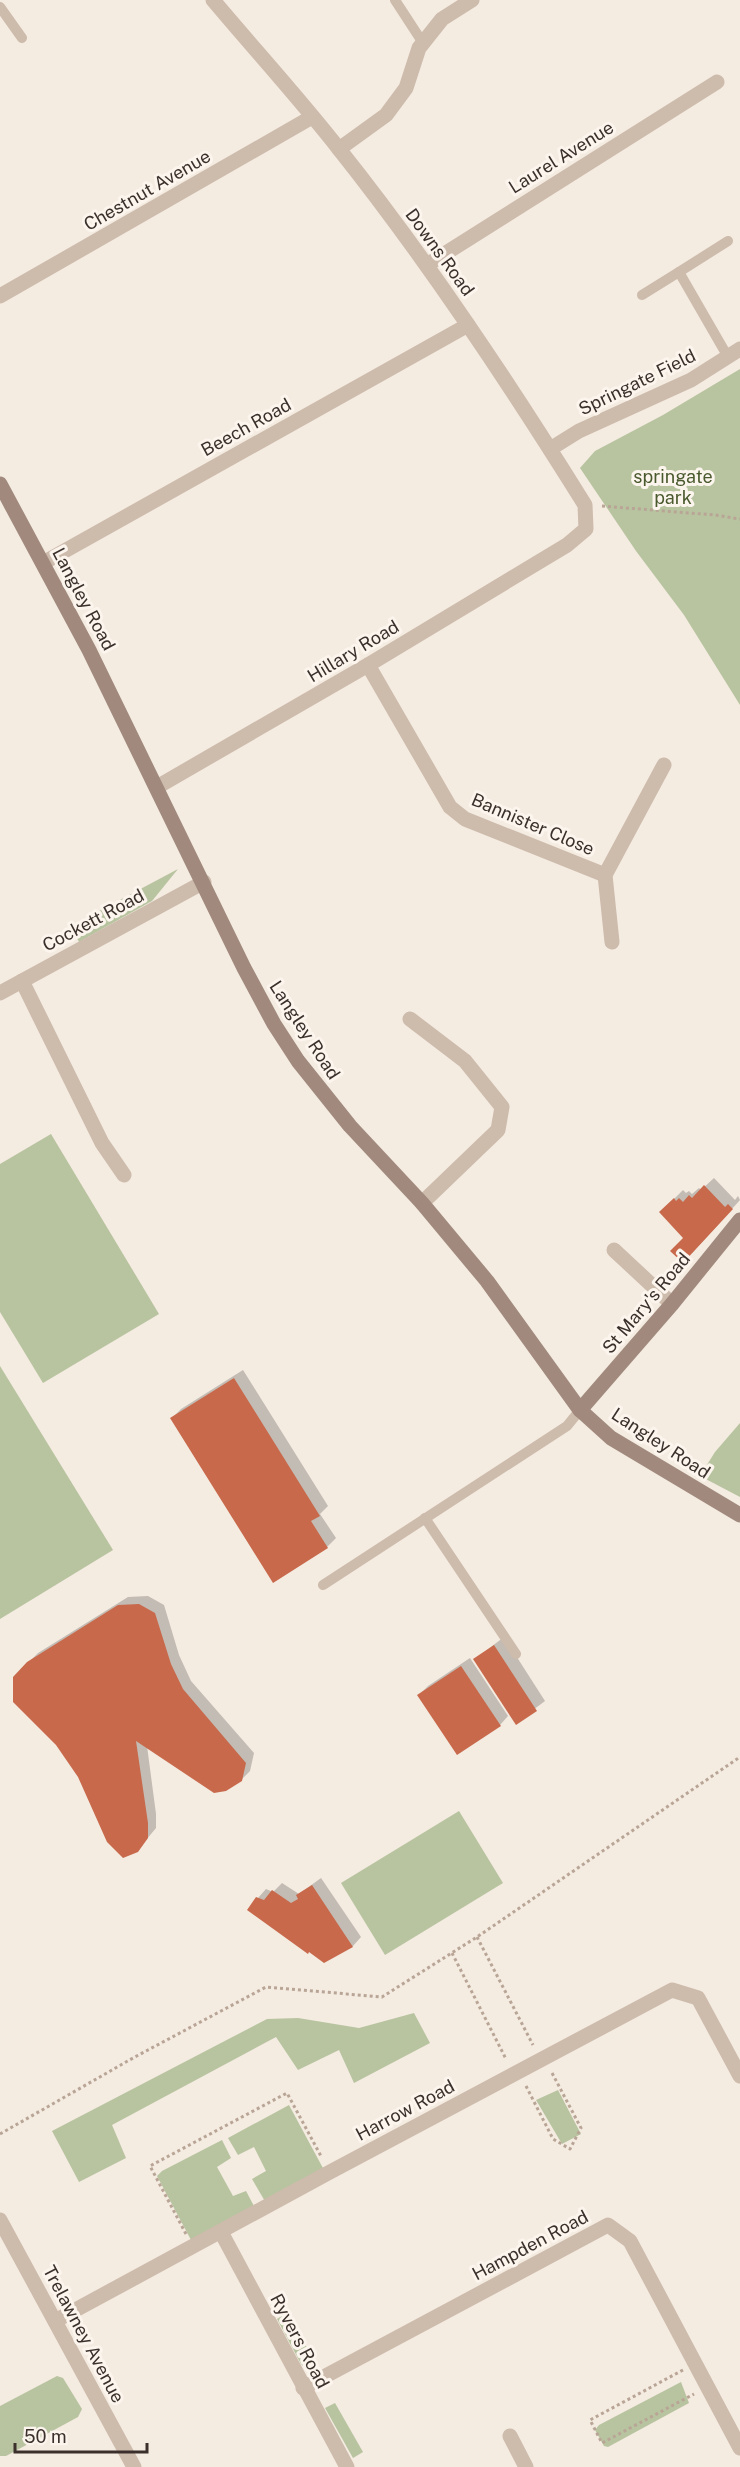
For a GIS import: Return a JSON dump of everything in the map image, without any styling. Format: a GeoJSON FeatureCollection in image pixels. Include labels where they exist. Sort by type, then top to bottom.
{"type":"FeatureCollection","features":[{"type":"Feature","properties":{"kind":"street","name":"Downs Road"},"geometry":{"type":"LineString","coordinates":[[213,0],[339,149],[427,265],[585,505]]}},
{"type":"Feature","properties":{"kind":"street"},"geometry":{"type":"LineString","coordinates":[[339,149],[387,115],[406,88],[419,48],[442,19],[472,0]]}},
{"type":"Feature","properties":{"kind":"street","name":"Laurel Avenue"},"geometry":{"type":"LineString","coordinates":[[427,265],[717,82]]}},
{"type":"Feature","properties":{"kind":"street","name":"Chestnut Avenue"},"geometry":{"type":"LineString","coordinates":[[0,296],[312,117]]}},
{"type":"Feature","properties":{"kind":"street","name":"Beech Road"},"geometry":{"type":"LineString","coordinates":[[43,563],[468,325]]}},
{"type":"Feature","properties":{"kind":"street","name":"Springate Field"},"geometry":{"type":"LineString","coordinates":[[550,449],[579,431],[691,380],[734,353]]}},
{"type":"Feature","properties":{"kind":"street","name":"Langley Road"},"geometry":{"type":"LineString","coordinates":[[0,484],[89,650],[244,968],[274,1024],[298,1061],[350,1126],[422,1203],[488,1281],[580,1410],[611,1438],[740,1515]]}},
{"type":"Feature","properties":{"kind":"street","name":"Hillary Road"},"geometry":{"type":"LineString","coordinates":[[157,787],[368,665],[567,545],[586,529],[585,505]]}},
{"type":"Feature","properties":{"kind":"street","name":"Bannister Close"},"geometry":{"type":"LineString","coordinates":[[368,665],[450,807],[465,819],[605,875],[664,765]]}},
{"type":"Feature","properties":{"kind":"street"},"geometry":{"type":"LineString","coordinates":[[605,875],[612,942]]}},
{"type":"Feature","properties":{"kind":"street","name":"Cockett Road"},"geometry":{"type":"LineString","coordinates":[[0,993],[204,882]]}},
{"type":"Feature","properties":{"kind":"street"},"geometry":{"type":"LineString","coordinates":[[22,981],[102,1143],[124,1176]]}},
{"type":"Feature","properties":{"kind":"street"},"geometry":{"type":"LineString","coordinates":[[410,1019],[465,1061],[502,1107],[498,1130],[422,1203]]}},
{"type":"Feature","properties":{"kind":"street","name":"St Mary's Road"},"geometry":{"type":"LineString","coordinates":[[580,1410],[672,1304],[740,1220]]}},
{"type":"Feature","properties":{"kind":"street"},"geometry":{"type":"LineString","coordinates":[[614,1250],[672,1304]]}},
{"type":"Feature","properties":{"kind":"street","name":"Harrow Road"},"geometry":{"type":"LineString","coordinates":[[55,2321],[672,1990],[698,1998],[740,2076]]}},
{"type":"Feature","properties":{"kind":"street","name":"Trelawney Avenue"},"geometry":{"type":"LineString","coordinates":[[0,2220],[134,2467]]}},
{"type":"Feature","properties":{"kind":"street","name":"Hampden Road"},"geometry":{"type":"LineString","coordinates":[[303,2388],[608,2225],[630,2241],[740,2448]]}},
{"type":"Feature","properties":{"kind":"street","name":"Ryvers Road"},"geometry":{"type":"LineString","coordinates":[[221,2232],[347,2467]]}},
{"type":"Feature","properties":{"kind":"street"},"geometry":{"type":"LineString","coordinates":[[510,2436],[526,2467]]}},
{"type":"Feature","properties":{"kind":"lane"},"geometry":{"type":"LineString","coordinates":[[394,0],[423,43]]}},
{"type":"Feature","properties":{"kind":"lane"},"geometry":{"type":"LineString","coordinates":[[0,7],[22,38]]}},
{"type":"Feature","properties":{"kind":"lane"},"geometry":{"type":"LineString","coordinates":[[642,295],[728,241]]}},
{"type":"Feature","properties":{"kind":"lane"},"geometry":{"type":"LineString","coordinates":[[679,272],[734,353]]}},
{"type":"Feature","properties":{"kind":"lane"},"geometry":{"type":"LineString","coordinates":[[323,1585],[567,1426],[580,1410]]}},
{"type":"Feature","properties":{"kind":"lane"},"geometry":{"type":"LineString","coordinates":[[425,1518],[516,1654]]}},
{"type":"Feature","properties":{"kind":"path"},"geometry":{"type":"LineString","coordinates":[[585,505],[740,519]]}},
{"type":"Feature","properties":{"kind":"path"},"geometry":{"type":"LineString","coordinates":[[0,2133],[266,1987],[382,1997],[477,1937],[740,1757]]}},
{"type":"Feature","properties":{"kind":"path"},"geometry":{"type":"LineString","coordinates":[[452,1953],[553,2139],[570,2149],[581,2128],[477,1937]]}},
{"type":"Feature","properties":{"kind":"path"},"geometry":{"type":"LineString","coordinates":[[193,2246],[150,2166],[287,2093],[330,2172]]}},
{"type":"Feature","properties":{"kind":"path"},"geometry":{"type":"LineString","coordinates":[[695,2363],[590,2420],[602,2443],[709,2386]]}},
{"type":"Feature","properties":{"kind":"green space","name":"springate park"},"geometry":{"type":"Polygon","coordinates":[[[740,369],[740,705],[684,615],[636,551],[580,468],[595,451],[663,415],[740,369]]]}},
{"type":"Feature","properties":{"kind":"green space"},"geometry":{"type":"Polygon","coordinates":[[[178,869],[152,901],[79,942],[71,926],[178,869]]]}},
{"type":"Feature","properties":{"kind":"green space"},"geometry":{"type":"Polygon","coordinates":[[[51,1134],[159,1314],[43,1383],[0,1312],[0,1164],[51,1134]]]}},
{"type":"Feature","properties":{"kind":"green space"},"geometry":{"type":"Polygon","coordinates":[[[0,1366],[113,1550],[0,1619],[0,1366]]]}},
{"type":"Feature","properties":{"kind":"green space"},"geometry":{"type":"Polygon","coordinates":[[[740,1423],[740,1497],[700,1476],[715,1452],[740,1423]]]}},
{"type":"Feature","properties":{"kind":"green space"},"geometry":{"type":"Polygon","coordinates":[[[459,1811],[503,1883],[385,1955],[341,1883],[459,1811]]]}},
{"type":"Feature","properties":{"kind":"green space"},"geometry":{"type":"Polygon","coordinates":[[[414,2013],[430,2043],[354,2083],[339,2050],[298,2070],[276,2037],[112,2125],[126,2158],[79,2182],[52,2131],[267,2019],[298,2018],[359,2028],[414,2013]]]}},
{"type":"Feature","properties":{"kind":"green space"},"geometry":{"type":"Polygon","coordinates":[[[558,2090],[581,2134],[562,2144],[536,2100],[558,2090]]]}},
{"type":"Feature","properties":{"kind":"green space"},"geometry":{"type":"Polygon","coordinates":[[[289,2105],[324,2170],[266,2203],[252,2179],[266,2171],[254,2147],[238,2155],[228,2138],[289,2105]]]}},
{"type":"Feature","properties":{"kind":"green space"},"geometry":{"type":"Polygon","coordinates":[[[222,2140],[231,2158],[217,2167],[233,2196],[246,2191],[255,2208],[191,2240],[157,2176],[162,2171],[222,2140]]]}},
{"type":"Feature","properties":{"kind":"green space"},"geometry":{"type":"Polygon","coordinates":[[[288,2312],[321,2374],[311,2373],[301,2364],[277,2319],[288,2312]]]}},
{"type":"Feature","properties":{"kind":"green space"},"geometry":{"type":"Polygon","coordinates":[[[57,2376],[63,2378],[82,2409],[78,2417],[6,2456],[0,2456],[0,2406],[57,2376]]]}},
{"type":"Feature","properties":{"kind":"green space"},"geometry":{"type":"Polygon","coordinates":[[[681,2382],[689,2403],[608,2447],[604,2446],[595,2430],[599,2425],[681,2382]]]}},
{"type":"Feature","properties":{"kind":"green space"},"geometry":{"type":"Polygon","coordinates":[[[335,2403],[363,2452],[353,2458],[325,2408],[335,2403]]]}},
{"type":"Feature","properties":{"kind":"building"},"geometry":{"type":"Polygon","coordinates":[[[704,1185],[725,1207],[728,1204],[733,1209],[683,1263],[670,1251],[683,1238],[659,1212],[674,1198],[676,1201],[679,1198],[683,1202],[689,1195],[692,1198],[704,1185]]]}},
{"type":"Feature","properties":{"kind":"building"},"geometry":{"type":"Polygon","coordinates":[[[234,1378],[320,1516],[311,1521],[328,1548],[273,1583],[170,1418],[234,1378]]]}},
{"type":"Feature","properties":{"kind":"building"},"geometry":{"type":"Polygon","coordinates":[[[139,1604],[155,1613],[171,1664],[183,1689],[246,1763],[242,1781],[226,1791],[214,1793],[136,1741],[148,1823],[148,1838],[138,1852],[123,1858],[107,1842],[78,1777],[56,1745],[13,1702],[13,1677],[27,1662],[118,1605],[139,1604]]]}},
{"type":"Feature","properties":{"kind":"building"},"geometry":{"type":"Polygon","coordinates":[[[494,1645],[537,1711],[516,1725],[473,1659],[494,1645]]]}},
{"type":"Feature","properties":{"kind":"building"},"geometry":{"type":"Polygon","coordinates":[[[461,1666],[501,1726],[457,1755],[417,1695],[461,1666]]]}},
{"type":"Feature","properties":{"kind":"building"},"geometry":{"type":"Polygon","coordinates":[[[312,1885],[353,1947],[324,1963],[247,1910],[256,1897],[264,1900],[272,1890],[291,1903],[298,1899],[296,1895],[312,1885]]]}}]}
